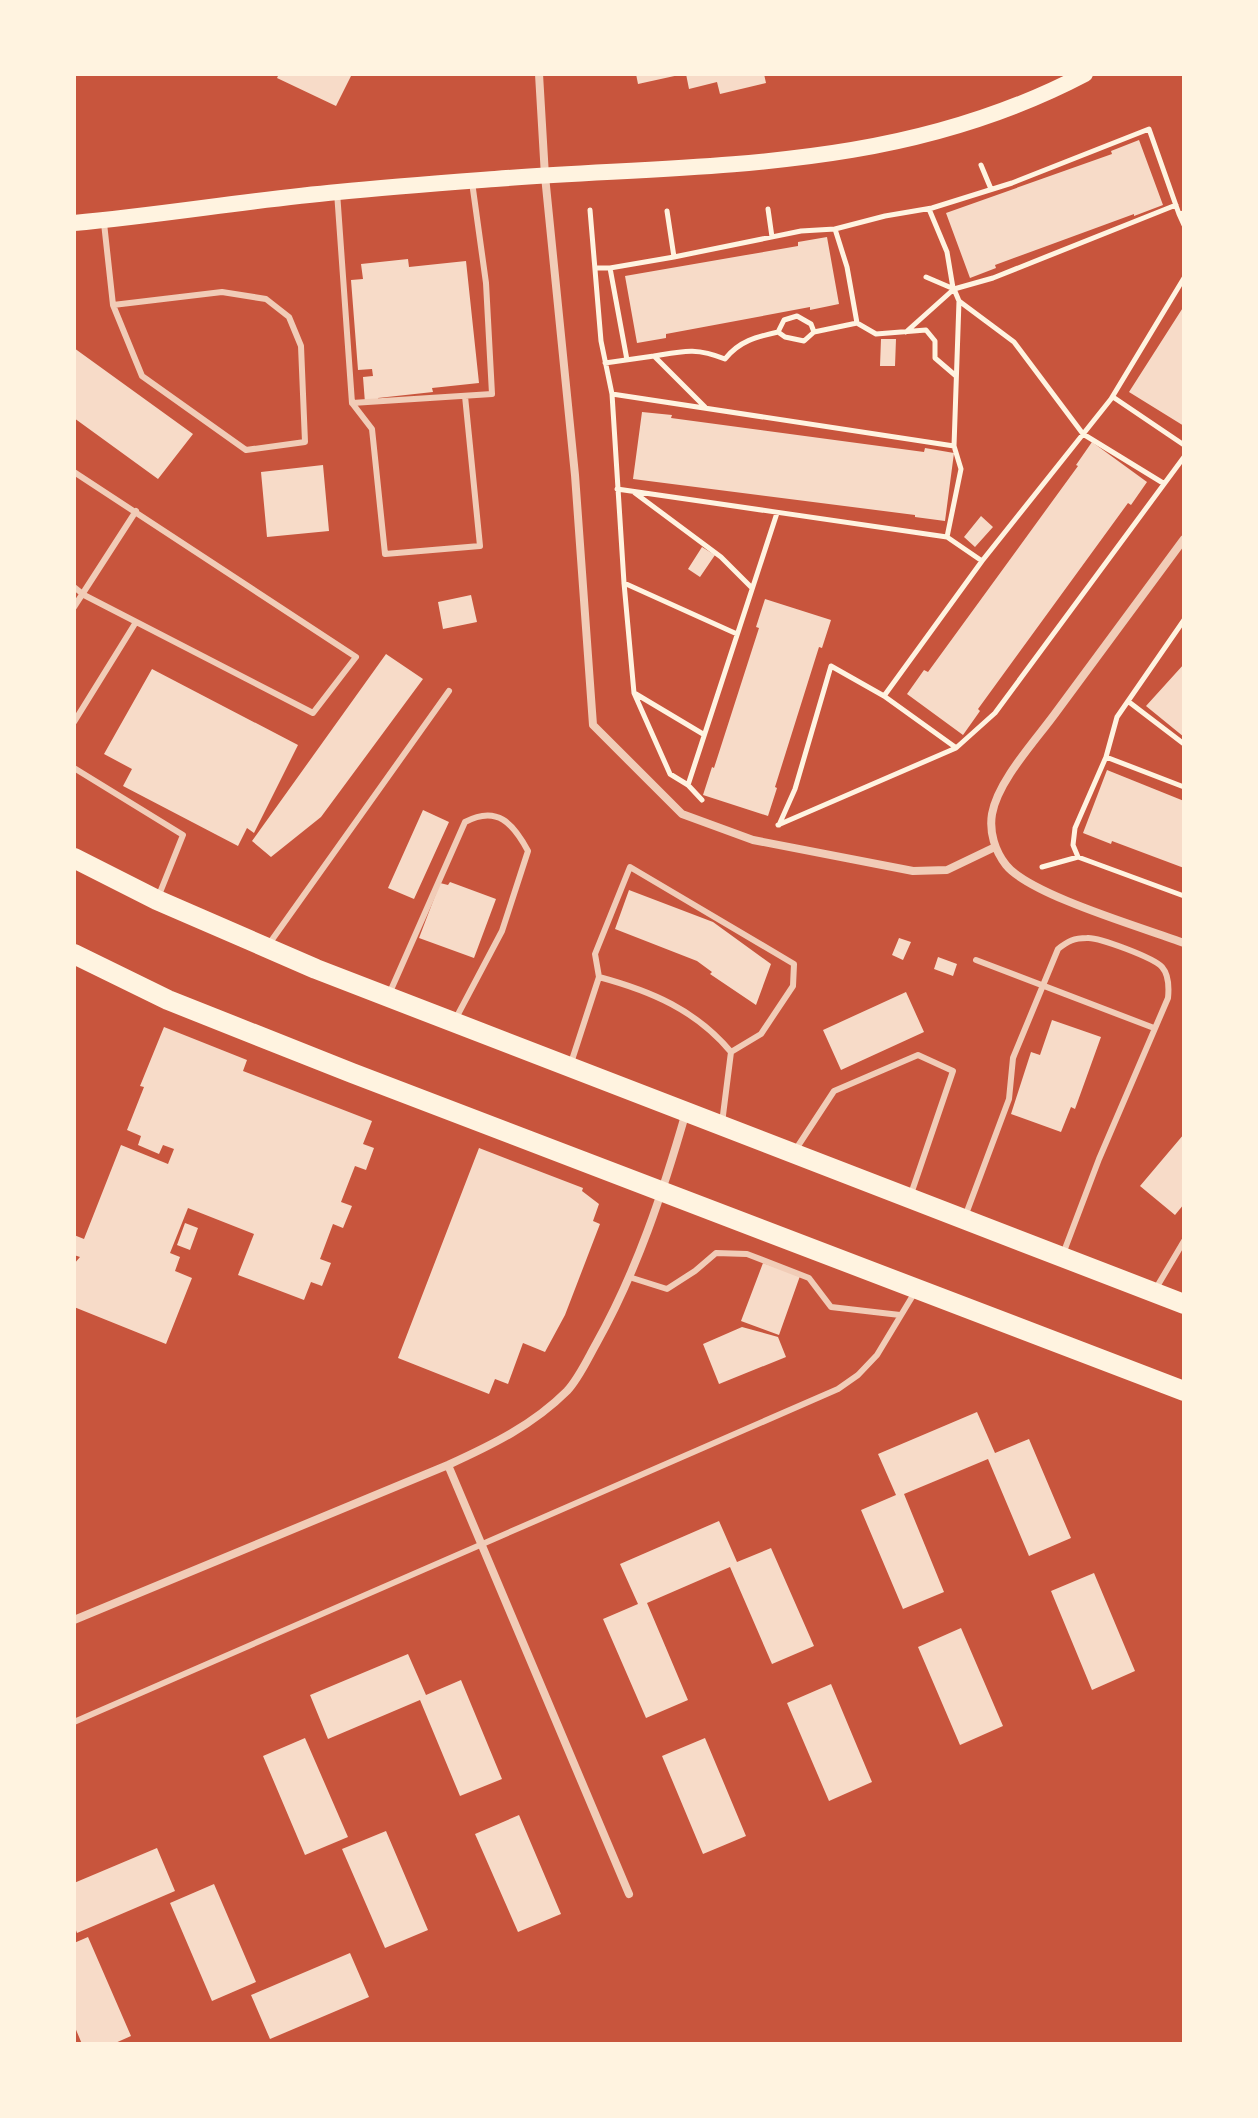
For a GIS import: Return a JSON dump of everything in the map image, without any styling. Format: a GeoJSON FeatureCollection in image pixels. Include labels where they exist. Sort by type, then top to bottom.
{"type":"FeatureCollection","features":[{"type":"Feature","properties":{"kind":"main road"},"geometry":{"type":"LineString","coordinates":[[74,223],[337,192],[770,163],[892,145],[997,114],[1085,74]]}},
{"type":"Feature","properties":{"kind":"main road"},"geometry":{"type":"LineString","coordinates":[[74,858],[157,900],[388,997],[1184,1304]]}},
{"type":"Feature","properties":{"kind":"main road"},"geometry":{"type":"LineString","coordinates":[[74,954],[168,1000],[364,1078],[1184,1391]]}},
{"type":"Feature","properties":{"kind":"street"},"geometry":{"type":"LineString","coordinates":[[539,74],[545,176],[575,475],[593,725],[682,814],[753,840],[913,871],[947,870],[995,847]]}},
{"type":"Feature","properties":{"kind":"street"},"geometry":{"type":"LineString","coordinates":[[1184,539],[1014,769],[992,812],[991,830],[995,847],[1007,867],[1019,876],[1052,895],[1184,943]]}},
{"type":"Feature","properties":{"kind":"street"},"geometry":{"type":"LineString","coordinates":[[74,1620],[448,1465],[503,1439],[545,1410],[569,1388],[610,1319],[663,1193],[686,1111]]}},
{"type":"Feature","properties":{"kind":"street"},"geometry":{"type":"LineString","coordinates":[[448,1465],[629,1894]]}},
{"type":"Feature","properties":{"kind":"lane"},"geometry":{"type":"LineString","coordinates":[[352,403],[492,394],[486,283],[472,181]]}},
{"type":"Feature","properties":{"kind":"lane"},"geometry":{"type":"LineString","coordinates":[[337,192],[352,403],[372,429],[385,554],[480,546],[465,396]]}},
{"type":"Feature","properties":{"kind":"lane"},"geometry":{"type":"LineString","coordinates":[[103,220],[113,305],[142,376],[246,450],[305,442],[301,346],[289,317],[266,299],[222,292],[113,305]]}},
{"type":"Feature","properties":{"kind":"lane"},"geometry":{"type":"LineString","coordinates":[[74,472],[356,657],[313,713],[84,595],[74,587]]}},
{"type":"Feature","properties":{"kind":"lane"},"geometry":{"type":"LineString","coordinates":[[74,607],[136,511]]}},
{"type":"Feature","properties":{"kind":"lane"},"geometry":{"type":"LineString","coordinates":[[74,722],[136,622]]}},
{"type":"Feature","properties":{"kind":"lane"},"geometry":{"type":"LineString","coordinates":[[267,947],[449,691]]}},
{"type":"Feature","properties":{"kind":"lane"},"geometry":{"type":"LineString","coordinates":[[74,768],[183,835],[157,900]]}},
{"type":"Feature","properties":{"kind":"lane"},"geometry":{"type":"LineString","coordinates":[[388,997],[465,822],[481,814],[499,817],[517,830],[528,851],[502,931],[454,1023]]}},
{"type":"Feature","properties":{"kind":"lane"},"geometry":{"type":"LineString","coordinates":[[570,1066],[599,977],[595,954],[630,867],[794,964],[793,986],[761,1034],[731,1052]]}},
{"type":"Feature","properties":{"kind":"lane"},"geometry":{"type":"LineString","coordinates":[[964,1219],[1009,1099],[1013,1058],[1045,987],[1058,949],[1068,940],[1091,937],[1145,957],[1162,967],[1170,986],[1168,998],[1099,1159],[1062,1257]]}},
{"type":"Feature","properties":{"kind":"lane"},"geometry":{"type":"LineString","coordinates":[[976,960],[1154,1028]]}},
{"type":"Feature","properties":{"kind":"lane"},"geometry":{"type":"LineString","coordinates":[[599,977],[643,989],[693,1014],[714,1031],[731,1052],[722,1125]]}},
{"type":"Feature","properties":{"kind":"lane"},"geometry":{"type":"LineString","coordinates":[[794,1152],[834,1091],[918,1055],[953,1071],[910,1197]]}},
{"type":"Feature","properties":{"kind":"lane"},"geometry":{"type":"LineString","coordinates":[[1153,1293],[1184,1241]]}},
{"type":"Feature","properties":{"kind":"lane"},"geometry":{"type":"LineString","coordinates":[[629,1277],[667,1289],[716,1253],[747,1254],[809,1278],[831,1307],[900,1315]]}},
{"type":"Feature","properties":{"kind":"lane"},"geometry":{"type":"LineString","coordinates":[[74,1722],[838,1389],[858,1375],[877,1355],[917,1289]]}},
{"type":"Feature","properties":{"kind":"path"},"geometry":{"type":"LineString","coordinates":[[595,268],[674,257],[801,231],[835,229],[929,209],[1149,129],[1184,225]]}},
{"type":"Feature","properties":{"kind":"path"},"geometry":{"type":"LineString","coordinates":[[981,165],[991,189]]}},
{"type":"Feature","properties":{"kind":"path"},"geometry":{"type":"LineString","coordinates":[[906,332],[954,289],[993,278],[1176,205]]}},
{"type":"Feature","properties":{"kind":"path"},"geometry":{"type":"LineString","coordinates":[[768,209],[772,237]]}},
{"type":"Feature","properties":{"kind":"path"},"geometry":{"type":"LineString","coordinates":[[929,209],[947,252],[959,301],[954,446],[961,469],[947,537]]}},
{"type":"Feature","properties":{"kind":"path"},"geometry":{"type":"LineString","coordinates":[[590,210],[601,341],[612,394],[634,693],[670,774],[688,785],[709,807]]}},
{"type":"Feature","properties":{"kind":"path"},"geometry":{"type":"LineString","coordinates":[[667,211],[674,257]]}},
{"type":"Feature","properties":{"kind":"path"},"geometry":{"type":"LineString","coordinates":[[835,229],[847,267],[857,323]]}},
{"type":"Feature","properties":{"kind":"path"},"geometry":{"type":"LineString","coordinates":[[610,268],[627,360]]}},
{"type":"Feature","properties":{"kind":"path"},"geometry":{"type":"LineString","coordinates":[[926,277],[954,289]]}},
{"type":"Feature","properties":{"kind":"path"},"geometry":{"type":"LineString","coordinates":[[884,696],[982,561],[1113,397],[1184,278]]}},
{"type":"Feature","properties":{"kind":"path"},"geometry":{"type":"LineString","coordinates":[[959,301],[1014,342],[1083,434],[1163,483]]}},
{"type":"Feature","properties":{"kind":"path"},"geometry":{"type":"LineString","coordinates":[[778,332],[784,320],[797,316],[811,324],[814,332]]}},
{"type":"Feature","properties":{"kind":"path"},"geometry":{"type":"LineString","coordinates":[[605,363],[693,350],[725,359],[734,347],[751,338],[778,332],[785,337],[804,341],[814,332],[857,323],[876,334],[926,330],[935,341],[935,358],[956,376]]}},
{"type":"Feature","properties":{"kind":"path"},"geometry":{"type":"LineString","coordinates":[[654,356],[706,408]]}},
{"type":"Feature","properties":{"kind":"path"},"geometry":{"type":"LineString","coordinates":[[612,394],[954,446]]}},
{"type":"Feature","properties":{"kind":"path"},"geometry":{"type":"LineString","coordinates":[[1113,397],[1184,445]]}},
{"type":"Feature","properties":{"kind":"path"},"geometry":{"type":"LineString","coordinates":[[768,824],[779,825],[956,748],[995,713],[1023,679],[1184,457]]}},
{"type":"Feature","properties":{"kind":"path"},"geometry":{"type":"LineString","coordinates":[[617,489],[947,537],[982,561]]}},
{"type":"Feature","properties":{"kind":"path"},"geometry":{"type":"LineString","coordinates":[[632,491],[721,557],[752,588]]}},
{"type":"Feature","properties":{"kind":"path"},"geometry":{"type":"LineString","coordinates":[[688,785],[777,512]]}},
{"type":"Feature","properties":{"kind":"path"},"geometry":{"type":"LineString","coordinates":[[624,583],[737,634]]}},
{"type":"Feature","properties":{"kind":"path"},"geometry":{"type":"LineString","coordinates":[[1078,857],[1073,845],[1075,828],[1106,757],[1117,717],[1184,620]]}},
{"type":"Feature","properties":{"kind":"path"},"geometry":{"type":"LineString","coordinates":[[779,825],[795,789],[831,666],[884,696],[956,748]]}},
{"type":"Feature","properties":{"kind":"path"},"geometry":{"type":"LineString","coordinates":[[634,693],[703,734]]}},
{"type":"Feature","properties":{"kind":"path"},"geometry":{"type":"LineString","coordinates":[[1129,702],[1184,744]]}},
{"type":"Feature","properties":{"kind":"path"},"geometry":{"type":"LineString","coordinates":[[1106,757],[1184,787]]}},
{"type":"Feature","properties":{"kind":"path"},"geometry":{"type":"LineString","coordinates":[[1019,876],[1078,857],[1184,896]]}},
{"type":"Feature","properties":{"kind":"building"},"geometry":{"type":"Polygon","coordinates":[[[279,74],[352,74],[336,106],[277,78],[279,74]]]}},
{"type":"Feature","properties":{"kind":"building"},"geometry":{"type":"Polygon","coordinates":[[[636,74],[679,74],[679,75],[638,84],[636,74]]]}},
{"type":"Feature","properties":{"kind":"building"},"geometry":{"type":"Polygon","coordinates":[[[686,74],[764,74],[766,83],[720,94],[717,82],[689,89],[686,74]]]}},
{"type":"Feature","properties":{"kind":"building"},"geometry":{"type":"Polygon","coordinates":[[[1139,140],[1163,205],[995,265],[996,268],[970,278],[946,213],[1112,154],[1111,151],[1139,140]]]}},
{"type":"Feature","properties":{"kind":"building"},"geometry":{"type":"Polygon","coordinates":[[[827,237],[839,304],[666,334],[666,338],[637,343],[625,276],[798,246],[798,242],[827,237]]]}},
{"type":"Feature","properties":{"kind":"building"},"geometry":{"type":"Polygon","coordinates":[[[408,259],[409,267],[466,261],[479,383],[432,388],[433,392],[378,398],[379,402],[365,403],[363,377],[373,376],[372,369],[358,370],[351,280],[363,279],[361,264],[408,259]]]}},
{"type":"Feature","properties":{"kind":"building"},"geometry":{"type":"Polygon","coordinates":[[[1184,306],[1184,426],[1129,392],[1184,306]]]}},
{"type":"Feature","properties":{"kind":"building"},"geometry":{"type":"Polygon","coordinates":[[[881,339],[896,339],[895,366],[880,366],[881,339]]]}},
{"type":"Feature","properties":{"kind":"building"},"geometry":{"type":"Polygon","coordinates":[[[74,348],[193,434],[158,479],[74,418],[74,348]]]}},
{"type":"Feature","properties":{"kind":"building"},"geometry":{"type":"Polygon","coordinates":[[[642,412],[924,452],[925,448],[954,453],[945,521],[633,479],[642,412]]]}},
{"type":"Feature","properties":{"kind":"building"},"geometry":{"type":"Polygon","coordinates":[[[1092,442],[1147,482],[1131,505],[1128,503],[978,709],[980,711],[963,735],[907,694],[924,670],[928,672],[1078,466],[1092,442]]]}},
{"type":"Feature","properties":{"kind":"building"},"geometry":{"type":"Polygon","coordinates":[[[323,465],[329,531],[267,537],[261,472],[323,465]]]}},
{"type":"Feature","properties":{"kind":"building"},"geometry":{"type":"Polygon","coordinates":[[[981,516],[993,527],[975,547],[964,537],[981,516]]]}},
{"type":"Feature","properties":{"kind":"building"},"geometry":{"type":"Polygon","coordinates":[[[702,547],[715,555],[700,577],[688,569],[702,547]]]}},
{"type":"Feature","properties":{"kind":"building"},"geometry":{"type":"Polygon","coordinates":[[[471,595],[477,622],[443,629],[438,602],[471,595]]]}},
{"type":"Feature","properties":{"kind":"building"},"geometry":{"type":"Polygon","coordinates":[[[765,599],[831,620],[822,648],[819,647],[768,816],[703,795],[759,628],[756,627],[765,599]]]}},
{"type":"Feature","properties":{"kind":"building"},"geometry":{"type":"Polygon","coordinates":[[[386,654],[423,679],[321,817],[271,857],[252,841],[386,654]]]}},
{"type":"Feature","properties":{"kind":"building"},"geometry":{"type":"Polygon","coordinates":[[[1184,664],[1184,737],[1146,706],[1184,664]]]}},
{"type":"Feature","properties":{"kind":"building"},"geometry":{"type":"Polygon","coordinates":[[[152,669],[298,745],[254,833],[247,828],[238,846],[123,786],[132,769],[104,754],[152,669]]]}},
{"type":"Feature","properties":{"kind":"building"},"geometry":{"type":"Polygon","coordinates":[[[1107,770],[1184,801],[1184,868],[1083,833],[1107,770]]]}},
{"type":"Feature","properties":{"kind":"building"},"geometry":{"type":"Polygon","coordinates":[[[423,810],[449,822],[414,899],[388,888],[423,810]]]}},
{"type":"Feature","properties":{"kind":"building"},"geometry":{"type":"Polygon","coordinates":[[[450,882],[496,899],[474,958],[419,938],[440,883],[448,885],[450,882]]]}},
{"type":"Feature","properties":{"kind":"building"},"geometry":{"type":"Polygon","coordinates":[[[629,890],[713,922],[771,964],[756,1005],[710,974],[712,972],[697,961],[615,929],[629,890]]]}},
{"type":"Feature","properties":{"kind":"building"},"geometry":{"type":"Polygon","coordinates":[[[899,938],[911,942],[903,960],[892,955],[899,938]]]}},
{"type":"Feature","properties":{"kind":"building"},"geometry":{"type":"Polygon","coordinates":[[[938,957],[957,964],[953,976],[934,969],[938,957]]]}},
{"type":"Feature","properties":{"kind":"building"},"geometry":{"type":"Polygon","coordinates":[[[906,992],[924,1032],[841,1070],[823,1030],[906,992]]]}},
{"type":"Feature","properties":{"kind":"building"},"geometry":{"type":"Polygon","coordinates":[[[1052,1020],[1101,1037],[1075,1109],[1071,1107],[1061,1132],[1011,1114],[1031,1052],[1040,1055],[1052,1020]]]}},
{"type":"Feature","properties":{"kind":"building"},"geometry":{"type":"Polygon","coordinates":[[[164,1027],[247,1060],[243,1071],[372,1121],[363,1144],[374,1148],[366,1170],[355,1166],[341,1202],[352,1206],[343,1228],[333,1224],[320,1259],[331,1263],[322,1286],[311,1282],[304,1300],[238,1275],[254,1234],[188,1208],[170,1253],[180,1257],[175,1271],[192,1278],[166,1344],[74,1307],[74,1264],[80,1257],[74,1255],[74,1235],[84,1239],[121,1145],[168,1164],[174,1149],[163,1145],[159,1154],[138,1145],[141,1136],[127,1130],[144,1087],[140,1086],[164,1027]]]}},
{"type":"Feature","properties":{"kind":"building"},"geometry":{"type":"Polygon","coordinates":[[[1184,1134],[1184,1204],[1175,1215],[1140,1186],[1184,1134]]]}},
{"type":"Feature","properties":{"kind":"building"},"geometry":{"type":"Polygon","coordinates":[[[479,1148],[583,1188],[582,1191],[599,1204],[593,1221],[600,1224],[565,1315],[545,1352],[523,1343],[508,1384],[495,1379],[489,1394],[398,1358],[479,1148]]]}},
{"type":"Feature","properties":{"kind":"building"},"geometry":{"type":"Polygon","coordinates":[[[185,1223],[198,1228],[190,1250],[177,1245],[185,1223]]]}},
{"type":"Feature","properties":{"kind":"building"},"geometry":{"type":"Polygon","coordinates":[[[763,1263],[800,1276],[779,1335],[741,1321],[763,1263]]]}},
{"type":"Feature","properties":{"kind":"building"},"geometry":{"type":"Polygon","coordinates":[[[742,1327],[778,1337],[786,1357],[719,1384],[703,1344],[742,1327]]]}},
{"type":"Feature","properties":{"kind":"building"},"geometry":{"type":"Polygon","coordinates":[[[977,1412],[995,1453],[1029,1439],[1071,1538],[1029,1556],[988,1459],[904,1494],[944,1592],[903,1609],[861,1510],[896,1495],[878,1454],[977,1412]]]}},
{"type":"Feature","properties":{"kind":"building"},"geometry":{"type":"Polygon","coordinates":[[[719,1521],[737,1562],[771,1548],[814,1646],[772,1664],[730,1567],[647,1603],[688,1700],[646,1718],[603,1619],[638,1604],[620,1564],[719,1521]]]}},
{"type":"Feature","properties":{"kind":"building"},"geometry":{"type":"Polygon","coordinates":[[[1094,1573],[1135,1671],[1092,1690],[1051,1591],[1094,1573]]]}},
{"type":"Feature","properties":{"kind":"building"},"geometry":{"type":"Polygon","coordinates":[[[961,1628],[1003,1726],[960,1745],[918,1647],[961,1628]]]}},
{"type":"Feature","properties":{"kind":"building"},"geometry":{"type":"Polygon","coordinates":[[[408,1654],[426,1695],[461,1680],[502,1779],[460,1796],[420,1700],[328,1739],[310,1695],[408,1654]]]}},
{"type":"Feature","properties":{"kind":"building"},"geometry":{"type":"Polygon","coordinates":[[[831,1684],[872,1782],[829,1801],[787,1703],[831,1684]]]}},
{"type":"Feature","properties":{"kind":"building"},"geometry":{"type":"Polygon","coordinates":[[[305,1738],[348,1837],[305,1855],[263,1756],[305,1738]]]}},
{"type":"Feature","properties":{"kind":"building"},"geometry":{"type":"Polygon","coordinates":[[[705,1738],[746,1836],[703,1854],[662,1756],[705,1738]]]}},
{"type":"Feature","properties":{"kind":"building"},"geometry":{"type":"Polygon","coordinates":[[[519,1815],[561,1914],[518,1932],[475,1834],[519,1815]]]}},
{"type":"Feature","properties":{"kind":"building"},"geometry":{"type":"Polygon","coordinates":[[[386,1831],[428,1930],[385,1948],[342,1849],[386,1831]]]}},
{"type":"Feature","properties":{"kind":"building"},"geometry":{"type":"Polygon","coordinates":[[[157,1848],[175,1891],[77,1933],[74,1925],[74,1883],[157,1848]]]}},
{"type":"Feature","properties":{"kind":"building"},"geometry":{"type":"Polygon","coordinates":[[[214,1884],[256,1982],[212,2001],[170,1903],[214,1884]]]}},
{"type":"Feature","properties":{"kind":"building"},"geometry":{"type":"Polygon","coordinates":[[[88,1937],[131,2036],[113,2044],[82,2044],[74,2025],[74,1943],[88,1937]]]}},
{"type":"Feature","properties":{"kind":"building"},"geometry":{"type":"Polygon","coordinates":[[[350,1953],[369,1997],[270,2039],[251,1995],[350,1953]]]}}]}
